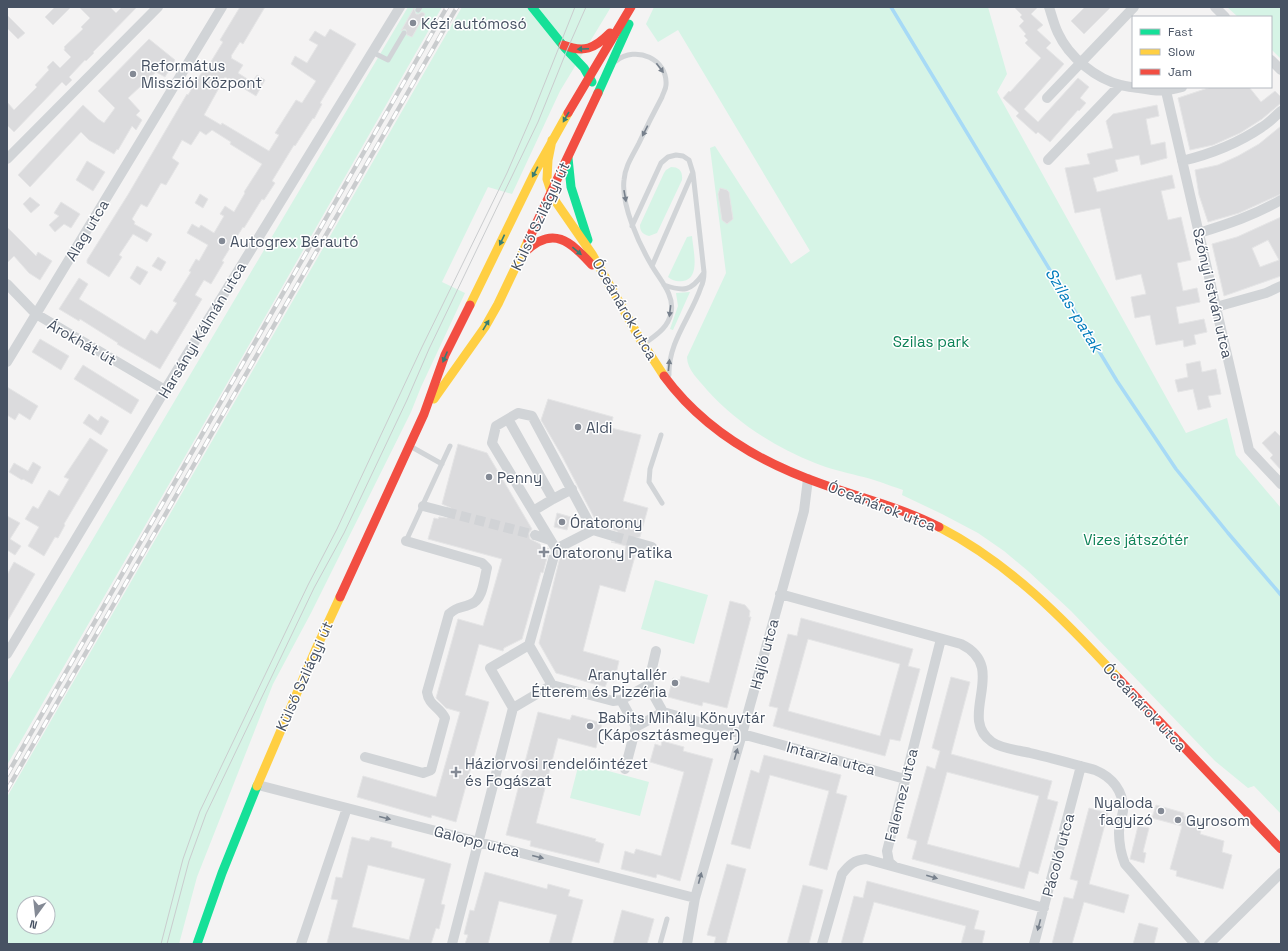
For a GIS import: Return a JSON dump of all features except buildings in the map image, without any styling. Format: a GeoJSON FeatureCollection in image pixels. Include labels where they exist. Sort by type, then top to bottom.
{"type":"FeatureCollection","features":[{"type":"Feature","properties":{"kind":"street"},"geometry":{"type":"LineString","coordinates":[[7,159],[158,7]]}},
{"type":"Feature","properties":{"kind":"street","name":"Alag utca"},"geometry":{"type":"LineString","coordinates":[[7,362],[222,7]]}},
{"type":"Feature","properties":{"kind":"street","name":"Harsányi Kálmán utca"},"geometry":{"type":"LineString","coordinates":[[7,654],[165,390],[400,7]]}},
{"type":"Feature","properties":{"kind":"street"},"geometry":{"type":"LineString","coordinates":[[532,7],[564,47],[590,75],[592,83],[590,108]]}},
{"type":"Feature","properties":{"kind":"street","name":"Külső Szilágyi út"},"geometry":{"type":"LineString","coordinates":[[197,944],[219,880],[258,784],[315,651],[424,414],[445,356],[552,140],[630,7]]}},
{"type":"Feature","properties":{"kind":"street","name":"Külső Szilágyi út"},"geometry":{"type":"LineString","coordinates":[[424,414],[485,327],[523,253],[611,65],[636,7]]}},
{"type":"Feature","properties":{"kind":"street"},"geometry":{"type":"LineString","coordinates":[[1049,7],[1058,34],[1080,62],[1103,78],[1120,85],[1132,87]]}},
{"type":"Feature","properties":{"kind":"street"},"geometry":{"type":"LineString","coordinates":[[1047,98],[1134,7]]}},
{"type":"Feature","properties":{"kind":"street"},"geometry":{"type":"LineString","coordinates":[[1215,7],[1224,16]]}},
{"type":"Feature","properties":{"kind":"street"},"geometry":{"type":"LineString","coordinates":[[564,47],[588,49],[604,40],[623,20]]}},
{"type":"Feature","properties":{"kind":"street"},"geometry":{"type":"LineString","coordinates":[[564,47],[577,68],[580,81],[580,94]]}},
{"type":"Feature","properties":{"kind":"street"},"geometry":{"type":"LineString","coordinates":[[1272,61],[1281,70]]}},
{"type":"Feature","properties":{"kind":"street"},"geometry":{"type":"LineString","coordinates":[[1048,160],[1120,85]]}},
{"type":"Feature","properties":{"kind":"street"},"geometry":{"type":"LineString","coordinates":[[1143,88],[1166,91],[1178,88]]}},
{"type":"Feature","properties":{"kind":"street","name":"Szőnyi István utca"},"geometry":{"type":"LineString","coordinates":[[1166,91],[1249,450],[1281,484]]}},
{"type":"Feature","properties":{"kind":"street"},"geometry":{"type":"LineString","coordinates":[[1182,161],[1208,154],[1233,144],[1264,126],[1281,110]]}},
{"type":"Feature","properties":{"kind":"street"},"geometry":{"type":"LineString","coordinates":[[549,195],[547,167],[552,140]]}},
{"type":"Feature","properties":{"kind":"street"},"geometry":{"type":"LineString","coordinates":[[568,155],[571,187],[592,254]]}},
{"type":"Feature","properties":{"kind":"street","name":"Óceánárok utca"},"geometry":{"type":"LineString","coordinates":[[519,204],[525,199],[535,196],[549,195],[592,254],[643,344],[669,383],[695,411],[722,434],[782,468],[808,479],[894,508],[930,522],[965,542],[1003,569],[1039,598],[1089,647],[1281,849]]}},
{"type":"Feature","properties":{"kind":"street"},"geometry":{"type":"LineString","coordinates":[[1199,233],[1235,222],[1264,210],[1281,200]]}},
{"type":"Feature","properties":{"kind":"street"},"geometry":{"type":"LineString","coordinates":[[523,253],[542,239],[548,238],[563,241],[585,257],[607,280]]}},
{"type":"Feature","properties":{"kind":"street","name":"Árokhát út"},"geometry":{"type":"LineString","coordinates":[[7,284],[36,314],[165,390]]}},
{"type":"Feature","properties":{"kind":"street"},"geometry":{"type":"LineString","coordinates":[[1216,307],[1266,293],[1281,286]]}},
{"type":"Feature","properties":{"kind":"street"},"geometry":{"type":"LineString","coordinates":[[556,549],[492,443],[496,426],[518,413],[532,416],[594,530]]}},
{"type":"Feature","properties":{"kind":"street"},"geometry":{"type":"LineString","coordinates":[[508,419],[554,499]]}},
{"type":"Feature","properties":{"kind":"street","name":"Hajló utca"},"geometry":{"type":"LineString","coordinates":[[687,944],[695,898],[804,511],[808,479]]}},
{"type":"Feature","properties":{"kind":"street"},"geometry":{"type":"LineString","coordinates":[[533,511],[572,489]]}},
{"type":"Feature","properties":{"kind":"street"},"geometry":{"type":"LineString","coordinates":[[423,506],[446,512]]}},
{"type":"Feature","properties":{"kind":"street"},"geometry":{"type":"LineString","coordinates":[[452,944],[513,708],[490,668],[529,645],[556,549],[594,530],[613,536]]}},
{"type":"Feature","properties":{"kind":"street"},"geometry":{"type":"LineString","coordinates":[[535,535],[550,540]]}},
{"type":"Feature","properties":{"kind":"street"},"geometry":{"type":"LineString","coordinates":[[364,757],[423,773],[431,770],[445,718],[442,711],[433,706],[428,699],[427,692],[449,614],[456,608],[472,604],[479,599],[487,568],[482,563],[406,541]]}},
{"type":"Feature","properties":{"kind":"street"},"geometry":{"type":"LineString","coordinates":[[638,543],[652,547]]}},
{"type":"Feature","properties":{"kind":"street"},"geometry":{"type":"LineString","coordinates":[[780,594],[961,644],[978,655],[982,665],[983,675],[979,726],[986,737],[999,746],[1081,766],[1106,774],[1115,783],[1122,799],[1123,810],[1119,833],[1122,856],[1125,864],[1195,944]]}},
{"type":"Feature","properties":{"kind":"street","name":"Falemez utca"},"geometry":{"type":"LineString","coordinates":[[895,867],[889,862],[887,851],[941,639]]}},
{"type":"Feature","properties":{"kind":"street"},"geometry":{"type":"LineString","coordinates":[[529,645],[552,685]]}},
{"type":"Feature","properties":{"kind":"street"},"geometry":{"type":"LineString","coordinates":[[636,727],[663,712],[648,685],[656,651]]}},
{"type":"Feature","properties":{"kind":"street"},"geometry":{"type":"LineString","coordinates":[[513,708],[552,685],[613,701],[621,700],[648,685]]}},
{"type":"Feature","properties":{"kind":"street"},"geometry":{"type":"LineString","coordinates":[[621,700],[636,727],[625,769]]}},
{"type":"Feature","properties":{"kind":"street","name":"Intarzia utca"},"geometry":{"type":"LineString","coordinates":[[663,712],[905,779]]}},
{"type":"Feature","properties":{"kind":"street","name":"Pácoló utca"},"geometry":{"type":"LineString","coordinates":[[1034,944],[1081,766]]}},
{"type":"Feature","properties":{"kind":"street","name":"Galopp utca"},"geometry":{"type":"LineString","coordinates":[[258,784],[695,898]]}},
{"type":"Feature","properties":{"kind":"street"},"geometry":{"type":"LineString","coordinates":[[301,944],[347,808]]}},
{"type":"Feature","properties":{"kind":"street"},"geometry":{"type":"LineString","coordinates":[[822,944],[840,879],[849,865],[857,860],[866,859],[1044,908]]}},
{"type":"Feature","properties":{"kind":"street"},"geometry":{"type":"LineString","coordinates":[[1209,944],[1281,873]]}},
{"type":"Feature","properties":{"kind":"lane"},"geometry":{"type":"LineString","coordinates":[[372,52],[388,60],[404,33]]}},
{"type":"Feature","properties":{"kind":"lane"},"geometry":{"type":"LineString","coordinates":[[611,65],[625,55],[634,53],[646,55],[658,64],[664,73],[666,85],[662,97],[627,166],[624,180],[624,192],[632,226],[671,300],[671,312],[667,323],[657,334],[643,344]]}},
{"type":"Feature","properties":{"kind":"lane"},"geometry":{"type":"LineString","coordinates":[[632,226],[661,163],[668,157],[676,155],[683,156],[689,160],[692,173],[704,272],[702,287],[672,348],[668,368],[669,383]]}},
{"type":"Feature","properties":{"kind":"lane"},"geometry":{"type":"LineString","coordinates":[[652,266],[692,173]]}},
{"type":"Feature","properties":{"kind":"lane"},"geometry":{"type":"LineString","coordinates":[[664,285],[675,289],[685,289],[695,285],[704,272]]}},
{"type":"Feature","properties":{"kind":"lane"},"geometry":{"type":"LineString","coordinates":[[661,435],[650,469],[649,482],[662,503]]}},
{"type":"Feature","properties":{"kind":"lane"},"geometry":{"type":"LineString","coordinates":[[409,446],[442,464]]}},
{"type":"Feature","properties":{"kind":"lane"},"geometry":{"type":"LineString","coordinates":[[406,541],[450,446]]}},
{"type":"Feature","properties":{"kind":"lane"},"geometry":{"type":"LineString","coordinates":[[660,944],[667,919]]}},
{"type":"Feature","properties":{"kind":"green space"},"geometry":{"type":"Polygon","coordinates":[[[408,7],[442,7],[7,765],[7,684],[408,7]]]}},
{"type":"Feature","properties":{"kind":"green space"},"geometry":{"type":"Polygon","coordinates":[[[462,7],[611,7],[560,91],[512,194],[488,187],[442,282],[465,293],[421,387],[411,412],[311,613],[273,684],[197,877],[179,944],[7,944],[7,797],[462,7]]]}},
{"type":"Feature","properties":{"kind":"green space","name":"Szilas park"},"geometry":{"type":"Polygon","coordinates":[[[654,7],[988,7],[1007,74],[997,92],[1186,433],[1227,418],[1236,455],[1281,508],[1281,814],[1254,786],[1248,788],[1215,761],[1071,611],[1004,551],[978,533],[902,495],[903,490],[820,465],[800,457],[770,441],[730,413],[694,375],[689,366],[687,357],[726,273],[710,148],[715,146],[791,264],[810,251],[678,30],[658,42],[646,24],[654,7]]]}},
{"type":"Feature","properties":{"kind":"green space"},"geometry":{"type":"Polygon","coordinates":[[[1227,7],[1281,7],[1281,59],[1272,50],[1272,16],[1237,16],[1227,7]]]}},
{"type":"Feature","properties":{"kind":"green space"},"geometry":{"type":"Polygon","coordinates":[[[671,167],[680,170],[682,180],[657,233],[649,236],[642,232],[640,225],[664,173],[671,167]]]}},
{"type":"Feature","properties":{"kind":"green space"},"geometry":{"type":"Polygon","coordinates":[[[692,236],[695,263],[692,275],[689,279],[683,281],[673,280],[668,277],[687,237],[692,236]]]}},
{"type":"Feature","properties":{"kind":"green space"},"geometry":{"type":"Polygon","coordinates":[[[690,292],[673,330],[670,329],[678,306],[676,293],[690,292]]]}},
{"type":"Feature","properties":{"kind":"green space"},"geometry":{"type":"Polygon","coordinates":[[[655,580],[708,595],[694,644],[641,629],[655,580]]]}},
{"type":"Feature","properties":{"kind":"green space"},"geometry":{"type":"Polygon","coordinates":[[[579,763],[649,782],[640,816],[570,798],[579,763]]]}},
{"type":"Feature","properties":{"kind":"waterway","name":"Szilas-patak"},"geometry":{"type":"LineString","coordinates":[[891,7],[1117,381],[1176,469],[1281,595]]}},
{"type":"Feature","properties":{"kind":"tunnel"},"geometry":{"type":"LineString","coordinates":[[446,512],[535,535]]}},
{"type":"Feature","properties":{"kind":"tunnel"},"geometry":{"type":"LineString","coordinates":[[613,536],[638,543]]}},
{"type":"Feature","properties":{"kind":"tram line"},"geometry":{"type":"LineString","coordinates":[[161,944],[183,859],[200,811],[507,173],[575,7]]}},
{"type":"Feature","properties":{"kind":"tram line"},"geometry":{"type":"LineString","coordinates":[[167,944],[189,861],[206,814],[314,588],[344,533],[407,400],[429,349],[538,122],[586,7]]}},
{"type":"Feature","properties":{"kind":"railway"},"geometry":{"type":"LineString","coordinates":[[7,775],[447,7]]}},
{"type":"Feature","properties":{"kind":"railway"},"geometry":{"type":"LineString","coordinates":[[7,790],[457,7]]}},
{"type":"Feature","properties":{"kind":"traffic: fast"},"geometry":{"type":"LineString","coordinates":[[532,7],[565,48],[584,68],[592,82]]}},
{"type":"Feature","properties":{"kind":"traffic: fast"},"geometry":{"type":"LineString","coordinates":[[598,93],[629,24]]}},
{"type":"Feature","properties":{"kind":"traffic: fast"},"geometry":{"type":"LineString","coordinates":[[568,158],[571,187],[588,240]]}},
{"type":"Feature","properties":{"kind":"traffic: fast"},"geometry":{"type":"LineString","coordinates":[[197,944],[222,873],[257,786]]}},
{"type":"Feature","properties":{"kind":"traffic: slow"},"geometry":{"type":"LineString","coordinates":[[470,305],[535,172],[568,113]]}},
{"type":"Feature","properties":{"kind":"traffic: slow"},"geometry":{"type":"LineString","coordinates":[[552,140],[548,160],[547,179],[556,202],[592,254],[640,339],[664,376]]}},
{"type":"Feature","properties":{"kind":"traffic: slow"},"geometry":{"type":"LineString","coordinates":[[434,399],[485,327],[498,304],[528,241]]}},
{"type":"Feature","properties":{"kind":"traffic: slow"},"geometry":{"type":"LineString","coordinates":[[939,527],[965,541],[1012,575],[1035,594],[1078,635],[1118,678]]}},
{"type":"Feature","properties":{"kind":"traffic: slow"},"geometry":{"type":"LineString","coordinates":[[257,786],[340,597]]}},
{"type":"Feature","properties":{"kind":"traffic: jam"},"geometry":{"type":"LineString","coordinates":[[568,113],[631,7]]}},
{"type":"Feature","properties":{"kind":"traffic: jam"},"geometry":{"type":"LineString","coordinates":[[563,45],[577,49],[588,48],[599,43],[610,33]]}},
{"type":"Feature","properties":{"kind":"traffic: jam"},"geometry":{"type":"LineString","coordinates":[[528,241],[598,93]]}},
{"type":"Feature","properties":{"kind":"traffic: jam"},"geometry":{"type":"LineString","coordinates":[[525,252],[544,239],[561,239],[569,243],[592,265]]}},
{"type":"Feature","properties":{"kind":"traffic: jam"},"geometry":{"type":"LineString","coordinates":[[340,597],[424,414],[445,355],[470,305]]}},
{"type":"Feature","properties":{"kind":"traffic: jam"},"geometry":{"type":"LineString","coordinates":[[664,376],[679,395],[715,428],[755,455],[799,476],[896,509],[939,527]]}},
{"type":"Feature","properties":{"kind":"traffic: jam"},"geometry":{"type":"LineString","coordinates":[[1118,678],[1281,849]]}},
{"type":"Feature","properties":{"kind":"place","name":"Kézi autómosó"},"geometry":{"type":"Point","coordinates":[413,23]}},
{"type":"Feature","properties":{"kind":"place","name":"Református Missziói Központ"},"geometry":{"type":"Point","coordinates":[133,74]}},
{"type":"Feature","properties":{"kind":"place","name":"Autogrex Bérautó"},"geometry":{"type":"Point","coordinates":[222,241]}},
{"type":"Feature","properties":{"kind":"place","name":"Aldi"},"geometry":{"type":"Point","coordinates":[578,427]}},
{"type":"Feature","properties":{"kind":"place","name":"Penny"},"geometry":{"type":"Point","coordinates":[489,477]}},
{"type":"Feature","properties":{"kind":"place","name":"Óratorony"},"geometry":{"type":"Point","coordinates":[562,522]}},
{"type":"Feature","properties":{"kind":"place","name":"Óratorony Patika"},"geometry":{"type":"Point","coordinates":[544,552]}},
{"type":"Feature","properties":{"kind":"place","name":"Aranytallér Étterem és Pizzéria"},"geometry":{"type":"Point","coordinates":[675,683]}},
{"type":"Feature","properties":{"kind":"place","name":"Babits Mihály Könyvtár (Káposztásmegyer)"},"geometry":{"type":"Point","coordinates":[590,726]}},
{"type":"Feature","properties":{"kind":"place","name":"Háziorvosi rendelőintézet és Fogászat"},"geometry":{"type":"Point","coordinates":[456,772]}},
{"type":"Feature","properties":{"kind":"place","name":"Nyaloda fagyizó"},"geometry":{"type":"Point","coordinates":[1161,811]}},
{"type":"Feature","properties":{"kind":"place","name":"Gyrosom"},"geometry":{"type":"Point","coordinates":[1178,820]}},
{"type":"Feature","properties":{"kind":"park label","name":"Vizes játszótér"},"geometry":{"type":"Point","coordinates":[1136,539]}}]}
